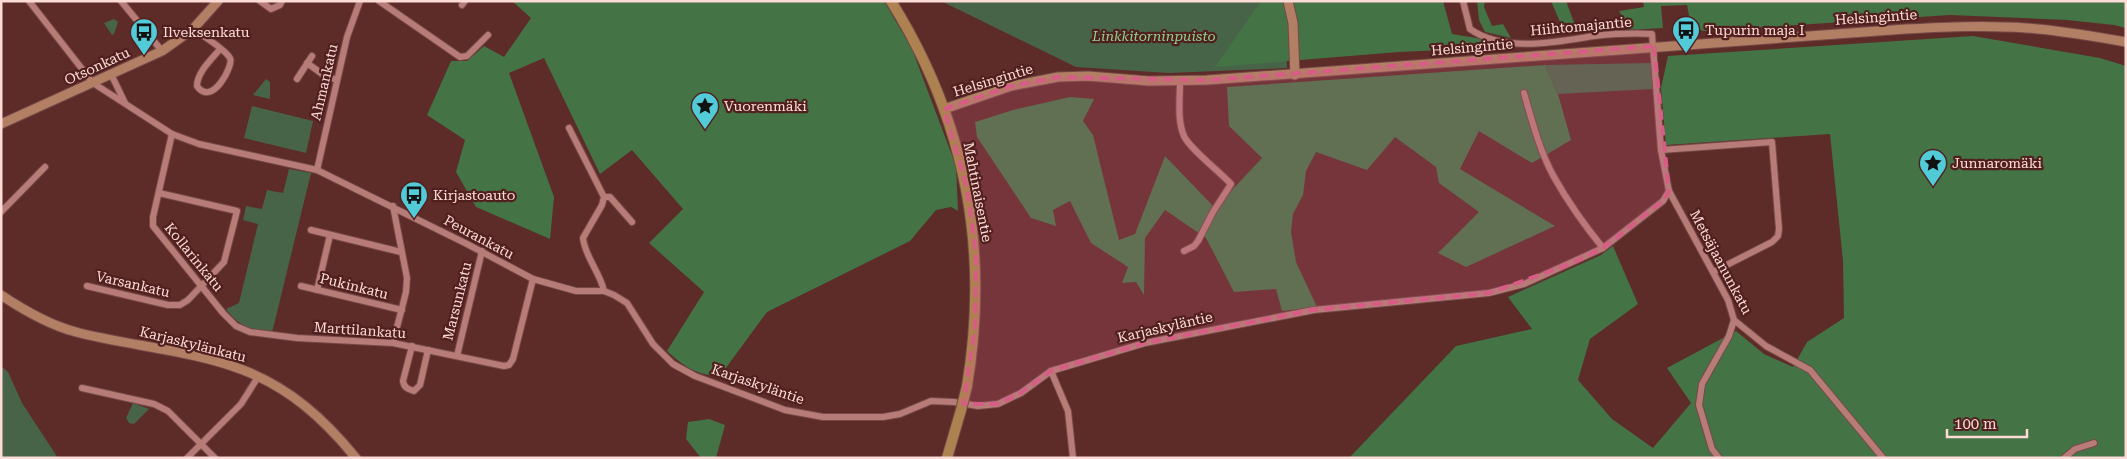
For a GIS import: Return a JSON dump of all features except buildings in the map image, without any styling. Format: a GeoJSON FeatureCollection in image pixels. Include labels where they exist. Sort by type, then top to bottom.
{"type":"FeatureCollection","features":[{"type":"Feature","properties":{"kind":"main road","name":"Otsonkatu"},"geometry":{"type":"LineString","coordinates":[[1,124],[162,51],[193,29],[218,1]]}},
{"type":"Feature","properties":{"kind":"main road","name":"Helsingintie"},"geometry":{"type":"LineString","coordinates":[[892,1],[921,54],[944,109],[1010,86],[1058,77],[1088,76],[1149,81],[1180,81],[1295,75],[1654,46],[1906,29],[1994,26],[2054,30],[2126,42]]}},
{"type":"Feature","properties":{"kind":"main road"},"geometry":{"type":"LineString","coordinates":[[1288,1],[1292,23],[1295,75]]}},
{"type":"Feature","properties":{"kind":"main road","name":"Mahtinaisentie"},"geometry":{"type":"LineString","coordinates":[[944,109],[954,138],[967,189],[976,254],[975,328],[967,386],[962,410],[947,458]]}},
{"type":"Feature","properties":{"kind":"main road","name":"Karjaskylänkatu"},"geometry":{"type":"LineString","coordinates":[[1,295],[30,314],[76,332],[222,364],[258,377],[290,395],[311,410],[332,428],[356,458]]}},
{"type":"Feature","properties":{"kind":"street"},"geometry":{"type":"LineString","coordinates":[[29,1],[93,83]]}},
{"type":"Feature","properties":{"kind":"street"},"geometry":{"type":"LineString","coordinates":[[121,1],[162,51]]}},
{"type":"Feature","properties":{"kind":"street"},"geometry":{"type":"LineString","coordinates":[[260,1],[271,9],[280,5],[282,1]]}},
{"type":"Feature","properties":{"kind":"street","name":"Ahmankatu"},"geometry":{"type":"LineString","coordinates":[[317,170],[337,80],[350,29],[360,1]]}},
{"type":"Feature","properties":{"kind":"street"},"geometry":{"type":"LineString","coordinates":[[378,1],[460,57],[467,56],[488,35]]}},
{"type":"Feature","properties":{"kind":"street","name":"Hiihtomajantie"},"geometry":{"type":"LineString","coordinates":[[1464,1],[1470,29],[1488,38],[1544,44],[1596,36],[1652,34],[1654,46]]}},
{"type":"Feature","properties":{"kind":"street"},"geometry":{"type":"LineString","coordinates":[[193,29],[220,49],[231,60],[230,67],[214,91],[204,93],[197,86],[197,81],[220,49]]}},
{"type":"Feature","properties":{"kind":"street","name":"Metsäjaanunkatu"},"geometry":{"type":"LineString","coordinates":[[1654,46],[1661,150],[1669,190],[1728,300],[1734,320],[1766,346],[1810,370],[1883,458]]}},
{"type":"Feature","properties":{"kind":"street"},"geometry":{"type":"LineString","coordinates":[[297,79],[312,56]]}},
{"type":"Feature","properties":{"kind":"street"},"geometry":{"type":"LineString","coordinates":[[307,63],[326,76],[337,80]]}},
{"type":"Feature","properties":{"kind":"street"},"geometry":{"type":"LineString","coordinates":[[111,74],[125,103]]}},
{"type":"Feature","properties":{"kind":"street"},"geometry":{"type":"LineString","coordinates":[[1180,81],[1180,119],[1184,137],[1192,148],[1216,168],[1231,184],[1212,212],[1198,241],[1194,246],[1184,251]]}},
{"type":"Feature","properties":{"kind":"street","name":"Peurankatu"},"geometry":{"type":"LineString","coordinates":[[93,83],[172,134],[199,144],[317,170],[393,206],[533,279],[576,291],[604,291],[627,303],[653,344],[663,355]]}},
{"type":"Feature","properties":{"kind":"street"},"geometry":{"type":"LineString","coordinates":[[1524,93],[1554,177],[1588,230],[1602,248]]}},
{"type":"Feature","properties":{"kind":"street"},"geometry":{"type":"LineString","coordinates":[[569,128],[604,197],[602,205],[583,238],[586,252],[601,278],[604,291]]}},
{"type":"Feature","properties":{"kind":"street","name":"Kollarinkatu"},"geometry":{"type":"LineString","coordinates":[[172,134],[153,217],[153,226],[236,326],[247,332],[268,335]]}},
{"type":"Feature","properties":{"kind":"street"},"geometry":{"type":"LineString","coordinates":[[1661,150],[1772,142],[1778,236],[1772,242],[1713,272]]}},
{"type":"Feature","properties":{"kind":"street"},"geometry":{"type":"LineString","coordinates":[[1,212],[45,168]]}},
{"type":"Feature","properties":{"kind":"street","name":"Karjaskyläntie"},"geometry":{"type":"LineString","coordinates":[[663,355],[673,364],[695,376],[785,410],[823,417],[883,417],[900,414],[931,401],[978,406],[998,404],[1021,393],[1051,371],[1145,343],[1267,318],[1324,309],[1489,293],[1524,284],[1602,248],[1663,201],[1669,190]]}},
{"type":"Feature","properties":{"kind":"street","name":"Varsankatu"},"geometry":{"type":"LineString","coordinates":[[87,286],[175,305],[182,304],[224,262],[237,212],[159,193]]}},
{"type":"Feature","properties":{"kind":"street"},"geometry":{"type":"LineString","coordinates":[[604,197],[610,197],[632,222]]}},
{"type":"Feature","properties":{"kind":"street"},"geometry":{"type":"LineString","coordinates":[[393,206],[407,278],[406,292],[393,343]]}},
{"type":"Feature","properties":{"kind":"street"},"geometry":{"type":"LineString","coordinates":[[311,230],[402,252]]}},
{"type":"Feature","properties":{"kind":"street"},"geometry":{"type":"LineString","coordinates":[[318,290],[330,235]]}},
{"type":"Feature","properties":{"kind":"street","name":"Marsunkatu"},"geometry":{"type":"LineString","coordinates":[[456,356],[482,251]]}},
{"type":"Feature","properties":{"kind":"street","name":"Marttilankatu"},"geometry":{"type":"LineString","coordinates":[[268,335],[393,343],[504,366],[509,365],[513,359],[533,279]]}},
{"type":"Feature","properties":{"kind":"street","name":"Pukinkatu"},"geometry":{"type":"LineString","coordinates":[[301,286],[402,310]]}},
{"type":"Feature","properties":{"kind":"street"},"geometry":{"type":"LineString","coordinates":[[1719,458],[1712,449],[1699,405],[1702,384],[1729,336],[1734,320]]}},
{"type":"Feature","properties":{"kind":"street"},"geometry":{"type":"LineString","coordinates":[[412,346],[402,381],[406,388],[414,391],[420,385],[428,350]]}},
{"type":"Feature","properties":{"kind":"street"},"geometry":{"type":"LineString","coordinates":[[1051,371],[1068,411],[1073,458]]}},
{"type":"Feature","properties":{"kind":"street"},"geometry":{"type":"LineString","coordinates":[[187,458],[241,404],[258,377]]}},
{"type":"Feature","properties":{"kind":"street"},"geometry":{"type":"LineString","coordinates":[[82,388],[161,407],[168,411],[215,458]]}},
{"type":"Feature","properties":{"kind":"street"},"geometry":{"type":"LineString","coordinates":[[2064,458],[2066,454],[2075,448],[2094,443]]}},
{"type":"Feature","properties":{"kind":"highlighted area"},"geometry":{"type":"Polygon","coordinates":[[[1654,46],[1669,191],[1663,201],[1603,248],[1573,263],[1489,293],[1314,310],[1145,343],[1051,371],[1021,393],[998,404],[963,404],[975,328],[976,254],[967,189],[944,109],[1011,86],[1058,77],[1207,80],[1654,46]]]}},
{"type":"Feature","properties":{"kind":"green space"},"geometry":{"type":"Polygon","coordinates":[[[512,1],[884,1],[912,49],[956,166],[958,211],[951,207],[936,210],[910,241],[767,312],[720,376],[697,372],[680,362],[667,351],[704,292],[649,243],[683,209],[632,150],[600,174],[544,58],[509,73],[554,197],[550,239],[476,207],[456,172],[465,140],[427,115],[451,61],[467,61],[484,46],[504,57],[531,18],[512,1]]]}},
{"type":"Feature","properties":{"kind":"green space","name":"Linkkitorninpuisto"},"geometry":{"type":"Polygon","coordinates":[[[941,1],[1281,1],[1285,17],[1287,68],[1169,73],[1076,67],[941,1]]]}},
{"type":"Feature","properties":{"kind":"green space"},"geometry":{"type":"Polygon","coordinates":[[[1261,1],[1443,1],[1452,34],[1525,46],[1399,52],[1215,67],[1261,1]]]}},
{"type":"Feature","properties":{"kind":"green space"},"geometry":{"type":"Polygon","coordinates":[[[1477,1],[1485,1],[1484,7],[1492,26],[1503,24],[1511,38],[1485,32],[1479,20],[1477,1]]]}},
{"type":"Feature","properties":{"kind":"green space"},"geometry":{"type":"Polygon","coordinates":[[[1551,1],[1566,1],[1575,25],[1560,22],[1551,1]]]}},
{"type":"Feature","properties":{"kind":"green space"},"geometry":{"type":"Polygon","coordinates":[[[1643,1],[2126,1],[2126,28],[2067,20],[1950,15],[1703,31],[1691,26],[1687,5],[1661,6],[1663,28],[1629,30],[1619,11],[1644,7],[1643,1]]]}},
{"type":"Feature","properties":{"kind":"green space"},"geometry":{"type":"Polygon","coordinates":[[[114,19],[118,22],[112,35],[104,23],[114,19]]]}},
{"type":"Feature","properties":{"kind":"green space"},"geometry":{"type":"Polygon","coordinates":[[[1973,36],[2100,58],[2126,66],[2126,458],[1349,458],[1456,346],[1532,329],[1508,297],[1601,255],[1613,246],[1638,304],[1590,339],[1578,380],[1612,419],[1653,448],[1691,403],[1667,368],[1736,331],[1764,354],[1793,367],[1807,342],[1844,318],[1843,261],[1830,134],[1666,145],[1661,88],[1668,56],[1973,36]]]}},
{"type":"Feature","properties":{"kind":"green space"},"geometry":{"type":"Polygon","coordinates":[[[1652,63],[1653,89],[1558,94],[1545,65],[1652,63]]]}},
{"type":"Feature","properties":{"kind":"green space"},"geometry":{"type":"Polygon","coordinates":[[[1545,65],[1558,94],[1571,140],[1532,163],[1479,131],[1460,169],[1555,226],[1466,267],[1438,253],[1479,212],[1439,183],[1436,167],[1395,137],[1367,170],[1316,152],[1306,171],[1303,195],[1293,214],[1291,232],[1296,262],[1317,307],[1282,311],[1276,289],[1234,292],[1206,238],[1165,210],[1145,238],[1144,295],[1136,282],[1122,283],[1128,267],[1091,243],[1070,201],[1053,210],[1056,226],[1031,218],[977,137],[975,122],[1013,110],[1070,97],[1094,99],[1083,121],[1093,135],[1119,240],[1135,234],[1165,156],[1215,208],[1262,158],[1229,126],[1227,87],[1545,65]]]}},
{"type":"Feature","properties":{"kind":"green space"},"geometry":{"type":"Polygon","coordinates":[[[266,79],[270,82],[270,99],[253,95],[266,79]]]}},
{"type":"Feature","properties":{"kind":"green space"},"geometry":{"type":"Polygon","coordinates":[[[252,106],[313,121],[306,153],[244,138],[252,106]]]}},
{"type":"Feature","properties":{"kind":"green space"},"geometry":{"type":"Polygon","coordinates":[[[289,169],[311,173],[272,333],[241,324],[226,309],[239,303],[258,224],[243,220],[246,206],[262,209],[267,190],[283,193],[289,169]]]}},
{"type":"Feature","properties":{"kind":"green space"},"geometry":{"type":"Polygon","coordinates":[[[1,366],[8,372],[22,403],[58,458],[1,458],[1,366]]]}},
{"type":"Feature","properties":{"kind":"green space"},"geometry":{"type":"Polygon","coordinates":[[[133,403],[149,409],[134,424],[129,423],[126,418],[133,403]]]}},
{"type":"Feature","properties":{"kind":"green space"},"geometry":{"type":"Polygon","coordinates":[[[709,419],[725,425],[716,458],[701,458],[686,439],[688,422],[709,419]]]}},
{"type":"Feature","properties":{"kind":"place","name":"Tupurin maja I"},"geometry":{"type":"Point","coordinates":[1686,54]}},
{"type":"Feature","properties":{"kind":"place","name":"Ilveksenkatu"},"geometry":{"type":"Point","coordinates":[144,56]}},
{"type":"Feature","properties":{"kind":"place","name":"Vuorenmäki"},"geometry":{"type":"Point","coordinates":[705,130]}},
{"type":"Feature","properties":{"kind":"place","name":"Junnaromäki"},"geometry":{"type":"Point","coordinates":[1933,187]}},
{"type":"Feature","properties":{"kind":"place","name":"Kirjastoauto"},"geometry":{"type":"Point","coordinates":[414,219]}}]}
